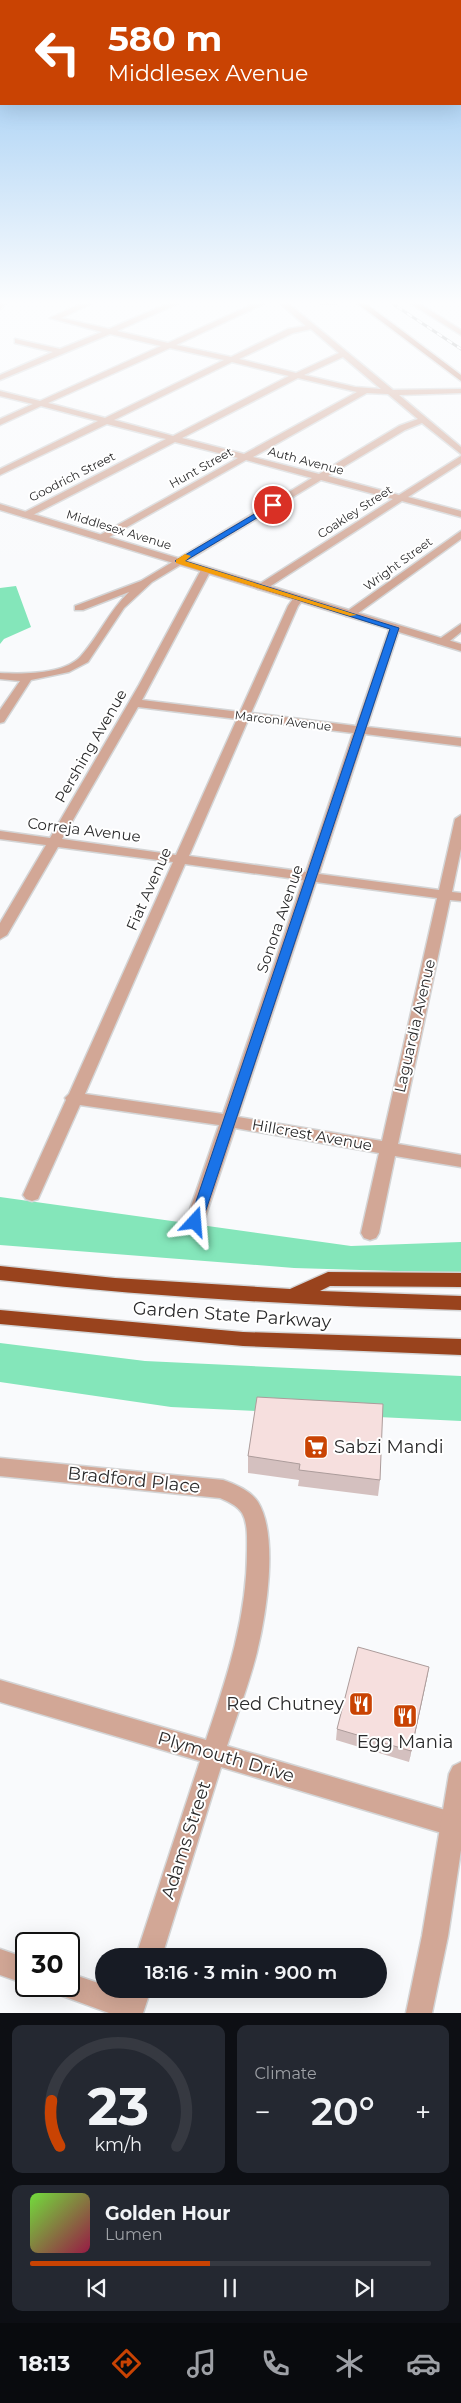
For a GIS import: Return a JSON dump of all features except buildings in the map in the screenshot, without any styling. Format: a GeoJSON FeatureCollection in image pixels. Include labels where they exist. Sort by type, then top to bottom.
{"type":"FeatureCollection","features":[{"type":"Feature","properties":{"kind":"highway","name":"Garden State Parkway"},"geometry":{"type":"LineString","coordinates":[[0,1274],[177,1289],[461,1303]]}},
{"type":"Feature","properties":{"kind":"highway"},"geometry":{"type":"LineString","coordinates":[[291,1296],[328,1279],[461,1280]]}},
{"type":"Feature","properties":{"kind":"highway","name":"Garden State Parkway"},"geometry":{"type":"LineString","coordinates":[[0,1317],[243,1339],[461,1347]]}},
{"type":"Feature","properties":{"kind":"street","name":"Auth Avenue"},"geometry":{"type":"LineString","coordinates":[[4,394],[461,514]]}},
{"type":"Feature","properties":{"kind":"street"},"geometry":{"type":"LineString","coordinates":[[0,422],[63,394]]}},
{"type":"Feature","properties":{"kind":"street"},"geometry":{"type":"LineString","coordinates":[[0,472],[160,394]]}},
{"type":"Feature","properties":{"kind":"street","name":"Goodrich Street"},"geometry":{"type":"LineString","coordinates":[[26,515],[260,394]]}},
{"type":"Feature","properties":{"kind":"street","name":"Hunt Street"},"geometry":{"type":"LineString","coordinates":[[100,538],[359,394]]}},
{"type":"Feature","properties":{"kind":"street"},"geometry":{"type":"LineString","coordinates":[[393,394],[461,451]]}},
{"type":"Feature","properties":{"kind":"street"},"geometry":{"type":"LineString","coordinates":[[79,608],[148,580],[406,426],[423,420]]}},
{"type":"Feature","properties":{"kind":"street","name":"Coakley Street"},"geometry":{"type":"LineString","coordinates":[[262,587],[461,458]]}},
{"type":"Feature","properties":{"kind":"street","name":"Middlesex Avenue"},"geometry":{"type":"LineString","coordinates":[[0,507],[461,648]]}},
{"type":"Feature","properties":{"kind":"street","name":"Wright Street"},"geometry":{"type":"LineString","coordinates":[[350,614],[461,534]]}},
{"type":"Feature","properties":{"kind":"street","name":"Pershing Avenue"},"geometry":{"type":"LineString","coordinates":[[0,935],[136,703],[206,570]]}},
{"type":"Feature","properties":{"kind":"street"},"geometry":{"type":"LineString","coordinates":[[0,676],[26,678],[58,671],[84,660],[120,606],[148,580]]}},
{"type":"Feature","properties":{"kind":"street","name":"Fiat Avenue"},"geometry":{"type":"LineString","coordinates":[[32,1195],[73,1098],[293,606],[299,598]]}},
{"type":"Feature","properties":{"kind":"street"},"geometry":{"type":"LineString","coordinates":[[442,642],[461,627]]}},
{"type":"Feature","properties":{"kind":"street","name":"Sonora Avenue"},"geometry":{"type":"LineString","coordinates":[[195,1222],[395,628]]}},
{"type":"Feature","properties":{"kind":"street"},"geometry":{"type":"LineString","coordinates":[[0,719],[26,678]]}},
{"type":"Feature","properties":{"kind":"street","name":"Marconi Avenue"},"geometry":{"type":"LineString","coordinates":[[136,703],[461,742]]}},
{"type":"Feature","properties":{"kind":"street","name":"Laguardia Avenue"},"geometry":{"type":"LineString","coordinates":[[370,1233],[461,819]]}},
{"type":"Feature","properties":{"kind":"street","name":"Correja Avenue"},"geometry":{"type":"LineString","coordinates":[[0,835],[461,897]]}},
{"type":"Feature","properties":{"kind":"street","name":"Hillcrest Avenue"},"geometry":{"type":"LineString","coordinates":[[73,1098],[388,1148],[461,1162]]}},
{"type":"Feature","properties":{"kind":"street","name":"Bradford Place"},"geometry":{"type":"LineString","coordinates":[[0,1468],[222,1490],[240,1499],[250,1508],[255,1518]]}},
{"type":"Feature","properties":{"kind":"street","name":"Adams Street"},"geometry":{"type":"LineString","coordinates":[[151,1948],[246,1652],[257,1576],[255,1518]]}},
{"type":"Feature","properties":{"kind":"street","name":"Plymouth Drive"},"geometry":{"type":"LineString","coordinates":[[0,1691],[457,1825]]}},
{"type":"Feature","properties":{"kind":"street"},"geometry":{"type":"LineString","coordinates":[[419,2013],[457,1825],[461,1774]]}},
{"type":"Feature","properties":{"kind":"street"},"geometry":{"type":"LineString","coordinates":[[0,1962],[15,1967]]}},
{"type":"Feature","properties":{"kind":"street"},"geometry":{"type":"LineString","coordinates":[[80,1989],[134,2003]]}},
{"type":"Feature","properties":{"kind":"green space"},"geometry":{"type":"Polygon","coordinates":[[[16,586],[31,627],[4,639],[0,644],[0,588],[16,586]]]}},
{"type":"Feature","properties":{"kind":"green space"},"geometry":{"type":"Polygon","coordinates":[[[0,1197],[351,1246],[461,1242],[461,1273],[294,1268],[0,1245],[0,1197]]]}},
{"type":"Feature","properties":{"kind":"green space"},"geometry":{"type":"Polygon","coordinates":[[[0,1343],[145,1361],[461,1376],[461,1421],[171,1407],[0,1382],[0,1343]]]}},
{"type":"Feature","properties":{"kind":"slow traffic"},"geometry":{"type":"LineString","coordinates":[[188,556],[179,561],[353,615]]}},
{"type":"Feature","properties":{"kind":"place","name":"Sabzi Mandi"},"geometry":{"type":"Point","coordinates":[316,1447]}},
{"type":"Feature","properties":{"kind":"place","name":"Red Chutney"},"geometry":{"type":"Point","coordinates":[361,1704]}},
{"type":"Feature","properties":{"kind":"place","name":"Egg Mania"},"geometry":{"type":"Point","coordinates":[405,1716]}},
{"type":"Feature","properties":{"kind":"route"},"geometry":{"type":"LineString","coordinates":[[195,1222],[312,877],[391,634],[395,628],[179,561],[273,505]]}}]}
